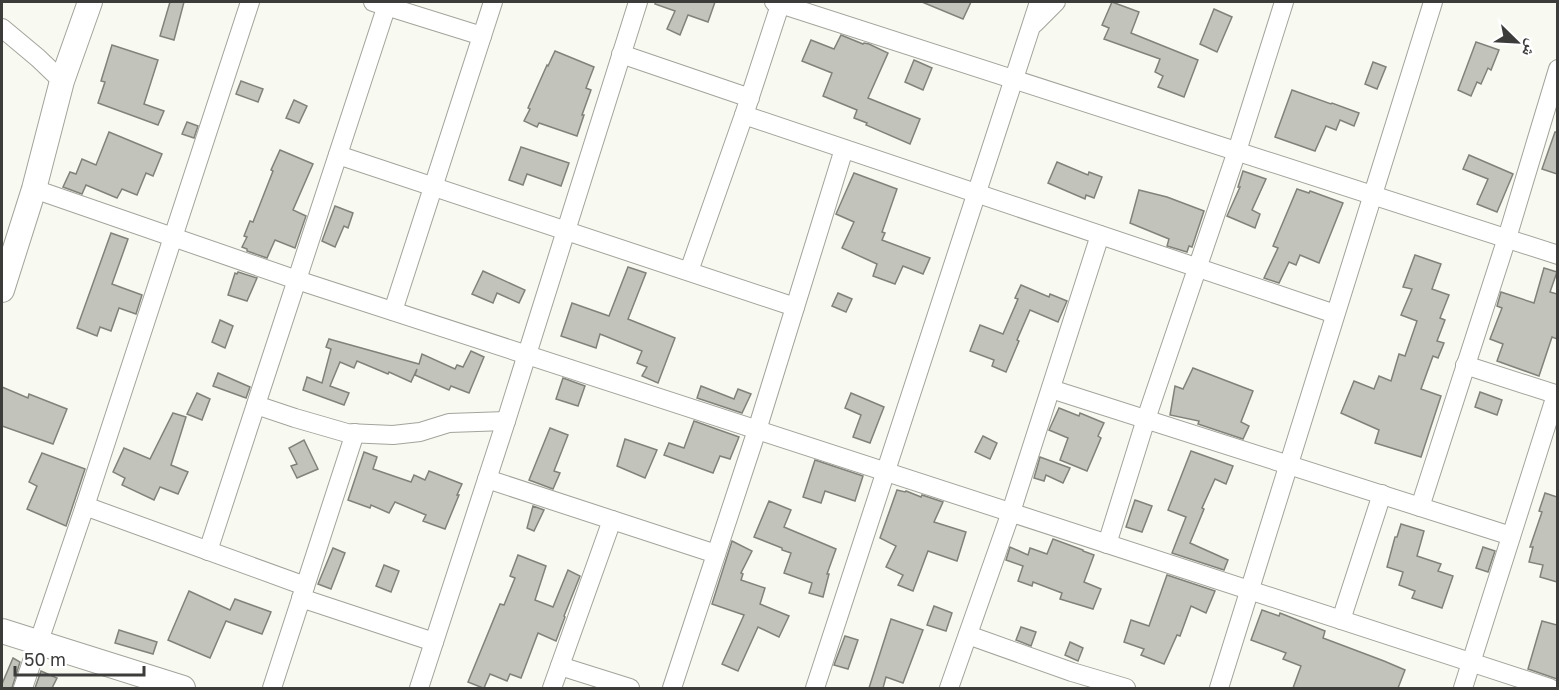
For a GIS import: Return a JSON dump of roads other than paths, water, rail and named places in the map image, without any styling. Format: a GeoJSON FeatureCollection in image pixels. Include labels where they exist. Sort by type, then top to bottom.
{"type":"FeatureCollection","features":[{"type":"Feature","properties":{"kind":"street"},"geometry":{"type":"LineString","coordinates":[[2,290],[7,250],[34,189],[62,81],[90,2]]}},
{"type":"Feature","properties":{"kind":"street"},"geometry":{"type":"LineString","coordinates":[[23,688],[250,2]]}},
{"type":"Feature","properties":{"kind":"street"},"geometry":{"type":"LineString","coordinates":[[393,311],[493,2]]}},
{"type":"Feature","properties":{"kind":"street"},"geometry":{"type":"LineString","coordinates":[[419,688],[638,2]]}},
{"type":"Feature","properties":{"kind":"street"},"geometry":{"type":"LineString","coordinates":[[689,271],[750,98],[779,2],[1557,255]]}},
{"type":"Feature","properties":{"kind":"street"},"geometry":{"type":"LineString","coordinates":[[815,688],[1039,2]]}},
{"type":"Feature","properties":{"kind":"street"},"geometry":{"type":"LineString","coordinates":[[1031,27],[1056,2]]}},
{"type":"Feature","properties":{"kind":"street"},"geometry":{"type":"LineString","coordinates":[[1107,544],[1146,419],[1238,152],[1284,2]]}},
{"type":"Feature","properties":{"kind":"street"},"geometry":{"type":"LineString","coordinates":[[1218,688],[1433,2]]}},
{"type":"Feature","properties":{"kind":"street"},"geometry":{"type":"LineString","coordinates":[[208,551],[338,155],[383,3],[482,36]]}},
{"type":"Feature","properties":{"kind":"street"},"geometry":{"type":"LineString","coordinates":[[2,28],[62,81]]}},
{"type":"Feature","properties":{"kind":"street"},"geometry":{"type":"LineString","coordinates":[[621,54],[750,98]]}},
{"type":"Feature","properties":{"kind":"street"},"geometry":{"type":"LineString","coordinates":[[1420,507],[1553,104],[1557,69]]}},
{"type":"Feature","properties":{"kind":"street"},"geometry":{"type":"LineString","coordinates":[[744,115],[1335,314]]}},
{"type":"Feature","properties":{"kind":"street"},"geometry":{"type":"LineString","coordinates":[[672,688],[757,430],[844,149]]}},
{"type":"Feature","properties":{"kind":"street"},"geometry":{"type":"LineString","coordinates":[[338,155],[795,307]]}},
{"type":"Feature","properties":{"kind":"street"},"geometry":{"type":"LineString","coordinates":[[34,189],[297,280],[1550,688]]}},
{"type":"Feature","properties":{"kind":"street"},"geometry":{"type":"LineString","coordinates":[[950,688],[1011,512],[1100,235]]}},
{"type":"Feature","properties":{"kind":"street"},"geometry":{"type":"LineString","coordinates":[[1463,688],[1557,395],[1465,365]]}},
{"type":"Feature","properties":{"kind":"street"},"geometry":{"type":"LineString","coordinates":[[1051,389],[1511,536]]}},
{"type":"Feature","properties":{"kind":"street"},"geometry":{"type":"LineString","coordinates":[[256,405],[347,433],[393,435],[420,432],[449,423],[506,421]]}},
{"type":"Feature","properties":{"kind":"street"},"geometry":{"type":"LineString","coordinates":[[272,688],[356,433]]}},
{"type":"Feature","properties":{"kind":"street"},"geometry":{"type":"LineString","coordinates":[[487,479],[716,554]]}},
{"type":"Feature","properties":{"kind":"street"},"geometry":{"type":"LineString","coordinates":[[1341,620],[1382,495]]}},
{"type":"Feature","properties":{"kind":"street"},"geometry":{"type":"LineString","coordinates":[[85,506],[208,551],[303,592],[434,642]]}},
{"type":"Feature","properties":{"kind":"street"},"geometry":{"type":"LineString","coordinates":[[552,688],[612,520]]}},
{"type":"Feature","properties":{"kind":"street"},"geometry":{"type":"LineString","coordinates":[[2,631],[183,688]]}},
{"type":"Feature","properties":{"kind":"street"},"geometry":{"type":"LineString","coordinates":[[968,634],[1070,680],[1126,688]]}},
{"type":"Feature","properties":{"kind":"street"},"geometry":{"type":"LineString","coordinates":[[560,666],[630,688]]}}]}
